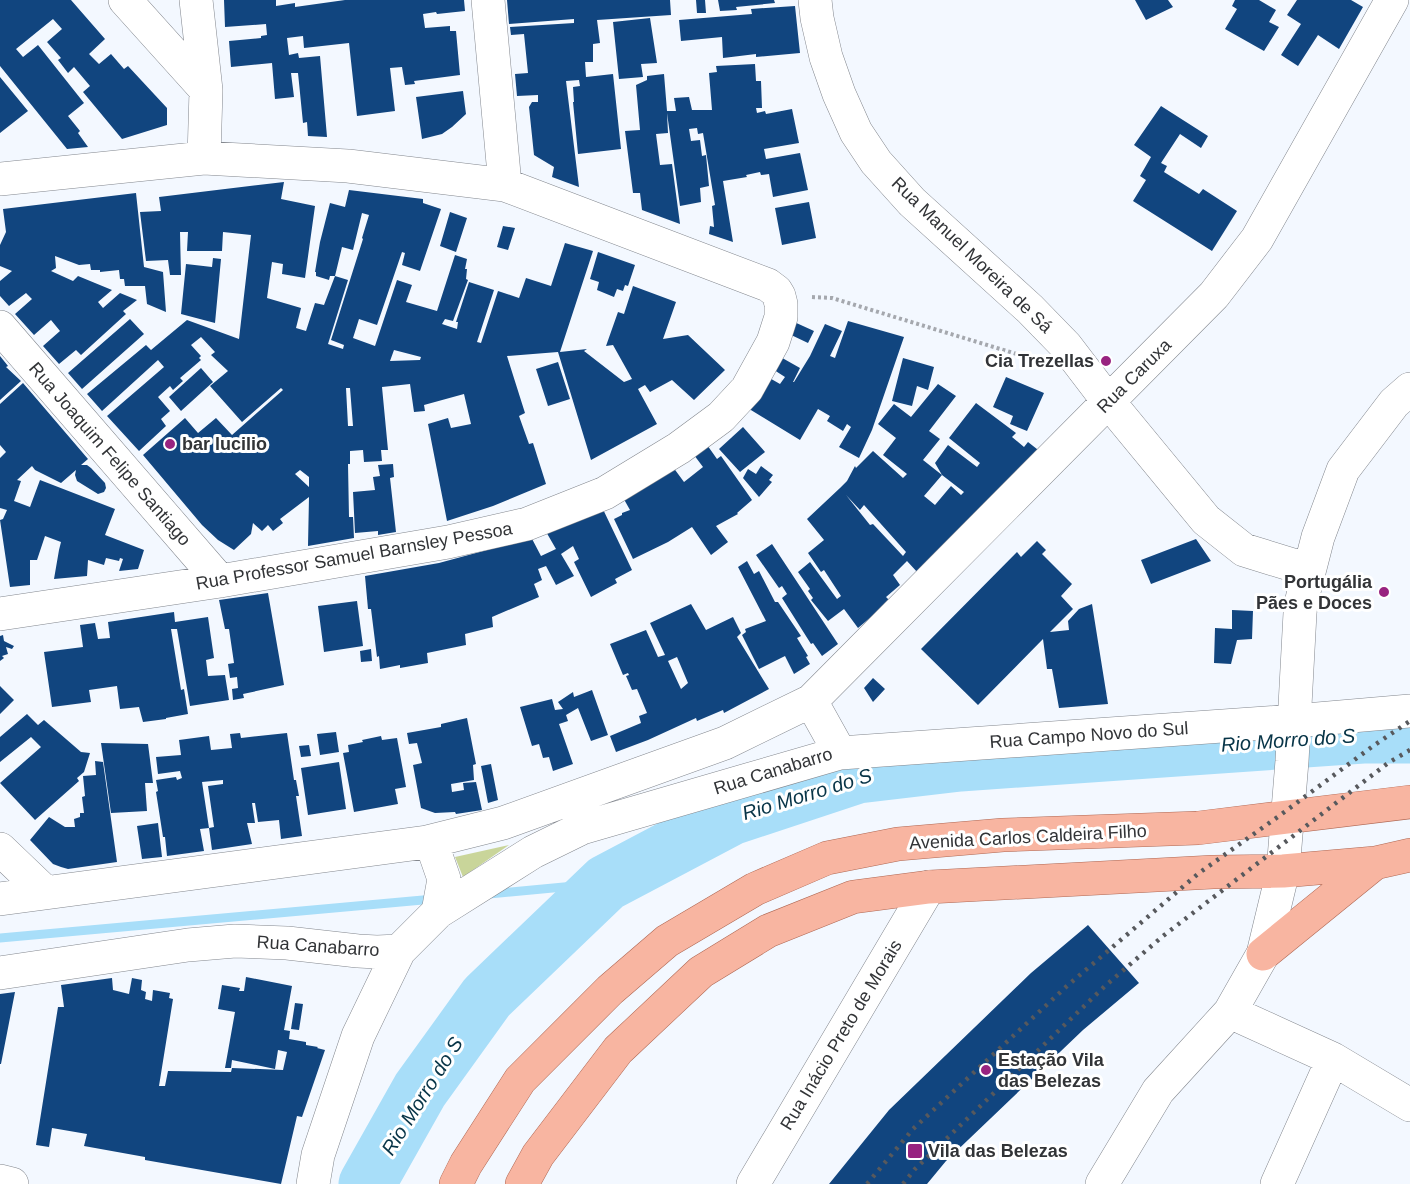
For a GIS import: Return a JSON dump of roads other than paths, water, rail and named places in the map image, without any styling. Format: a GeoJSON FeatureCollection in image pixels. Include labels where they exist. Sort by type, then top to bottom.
{"type":"FeatureCollection","features":[{"type":"Feature","properties":{"kind":"main road","name":"Avenida Carlos Caldeira Filho"},"geometry":{"type":"LineString","coordinates":[[456,1184],[466,1164],[520,1080],[602,998],[667,941],[755,889],[827,858],[898,844],[1003,835],[1198,828],[1410,802]]}},
{"type":"Feature","properties":{"kind":"main road"},"geometry":{"type":"LineString","coordinates":[[522,1184],[538,1155],[618,1050],[702,972],[768,931],[853,897],[929,886],[1213,872],[1283,871],[1375,863],[1410,855]]}},
{"type":"Feature","properties":{"kind":"main road"},"geometry":{"type":"LineString","coordinates":[[1263,954],[1375,863]]}},
{"type":"Feature","properties":{"kind":"street"},"geometry":{"type":"LineString","coordinates":[[125,0],[206,90]]}},
{"type":"Feature","properties":{"kind":"street"},"geometry":{"type":"LineString","coordinates":[[196,0],[206,90],[204,158]]}},
{"type":"Feature","properties":{"kind":"street"},"geometry":{"type":"LineString","coordinates":[[0,179],[204,158],[348,166],[505,185],[488,0]]}},
{"type":"Feature","properties":{"kind":"street","name":"Rua Manuel Moreira de Sá"},"geometry":{"type":"LineString","coordinates":[[815,0],[826,57],[839,94],[856,132],[876,162],[912,202],[1030,309],[1066,346],[1108,401],[1206,519],[1244,550],[1309,570]]}},
{"type":"Feature","properties":{"kind":"street","name":"Rua Caruxa"},"geometry":{"type":"LineString","coordinates":[[811,701],[1214,295],[1257,239],[1392,0]]}},
{"type":"Feature","properties":{"kind":"street","name":"Rua Professor Samuel Barnsley Pessoa"},"geometry":{"type":"LineString","coordinates":[[0,614],[220,581],[448,542],[527,524],[605,493],[679,448],[721,417],[747,389],[773,342],[781,317],[781,304],[776,291],[768,285],[505,185]]}},
{"type":"Feature","properties":{"kind":"street","name":"Rua Joaquim Felipe Santiago"},"geometry":{"type":"LineString","coordinates":[[0,327],[220,581]]}},
{"type":"Feature","properties":{"kind":"street"},"geometry":{"type":"LineString","coordinates":[[1102,1184],[1158,1091],[1230,1012],[1263,954],[1283,871],[1292,761],[1300,603],[1318,537],[1342,470],[1394,403],[1410,389]]}},
{"type":"Feature","properties":{"kind":"street"},"geometry":{"type":"LineString","coordinates":[[0,899],[427,842],[503,823],[725,743],[811,701]]}},
{"type":"Feature","properties":{"kind":"street","name":"Rua Canabarro"},"geometry":{"type":"LineString","coordinates":[[0,973],[188,945],[235,941],[287,943],[367,952],[399,951],[438,912],[533,852],[582,828],[840,753],[811,701]]}},
{"type":"Feature","properties":{"kind":"street","name":"Rua Campo Novo do Sul"},"geometry":{"type":"LineString","coordinates":[[840,753],[1410,711]]}},
{"type":"Feature","properties":{"kind":"street"},"geometry":{"type":"LineString","coordinates":[[427,842],[435,853],[444,879],[438,912]]}},
{"type":"Feature","properties":{"kind":"street"},"geometry":{"type":"LineString","coordinates":[[0,849],[45,892]]}},
{"type":"Feature","properties":{"kind":"street","name":"Rua Inácio Preto de Morais"},"geometry":{"type":"LineString","coordinates":[[753,1184],[929,886]]}},
{"type":"Feature","properties":{"kind":"street"},"geometry":{"type":"LineString","coordinates":[[314,1184],[318,1155],[358,1036],[399,951]]}},
{"type":"Feature","properties":{"kind":"street"},"geometry":{"type":"LineString","coordinates":[[1230,1012],[1333,1059],[1410,1105]]}},
{"type":"Feature","properties":{"kind":"street"},"geometry":{"type":"LineString","coordinates":[[1277,1184],[1333,1059]]}},
{"type":"Feature","properties":{"kind":"street"},"geometry":{"type":"LineString","coordinates":[[0,1181],[12,1184]]}},
{"type":"Feature","properties":{"kind":"waterway","name":"Rio Morro do S"},"geometry":{"type":"LineString","coordinates":[[367,1184],[420,1090],[487,997],[606,883],[731,817],[858,775],[960,763],[1363,735],[1410,735]]}},
{"type":"Feature","properties":{"kind":"waterway"},"geometry":{"type":"LineString","coordinates":[[489,894],[606,883]]}},
{"type":"Feature","properties":{"kind":"waterway"},"geometry":{"type":"LineString","coordinates":[[0,938],[434,899]]}},
{"type":"Feature","properties":{"kind":"railway"},"geometry":{"type":"LineString","coordinates":[[867,1184],[913,1129],[1067,986],[1199,873],[1410,721]]}},
{"type":"Feature","properties":{"kind":"railway"},"geometry":{"type":"LineString","coordinates":[[903,1184],[915,1169],[1105,986],[1163,936],[1388,763],[1410,750]]}},
{"type":"Feature","properties":{"kind":"place","name":"Cia Trezellas"},"geometry":{"type":"Point","coordinates":[1106,361]}},
{"type":"Feature","properties":{"kind":"place","name":"bar lucilio"},"geometry":{"type":"Point","coordinates":[170,444]}},
{"type":"Feature","properties":{"kind":"place","name":"Portugália Pães e Doces"},"geometry":{"type":"Point","coordinates":[1384,592]}},
{"type":"Feature","properties":{"kind":"place","name":"Estação Vila das Belezas"},"geometry":{"type":"Point","coordinates":[986,1070]}},
{"type":"Feature","properties":{"kind":"place","name":"Vila das Belezas"},"geometry":{"type":"Point","coordinates":[915,1151]}}]}
